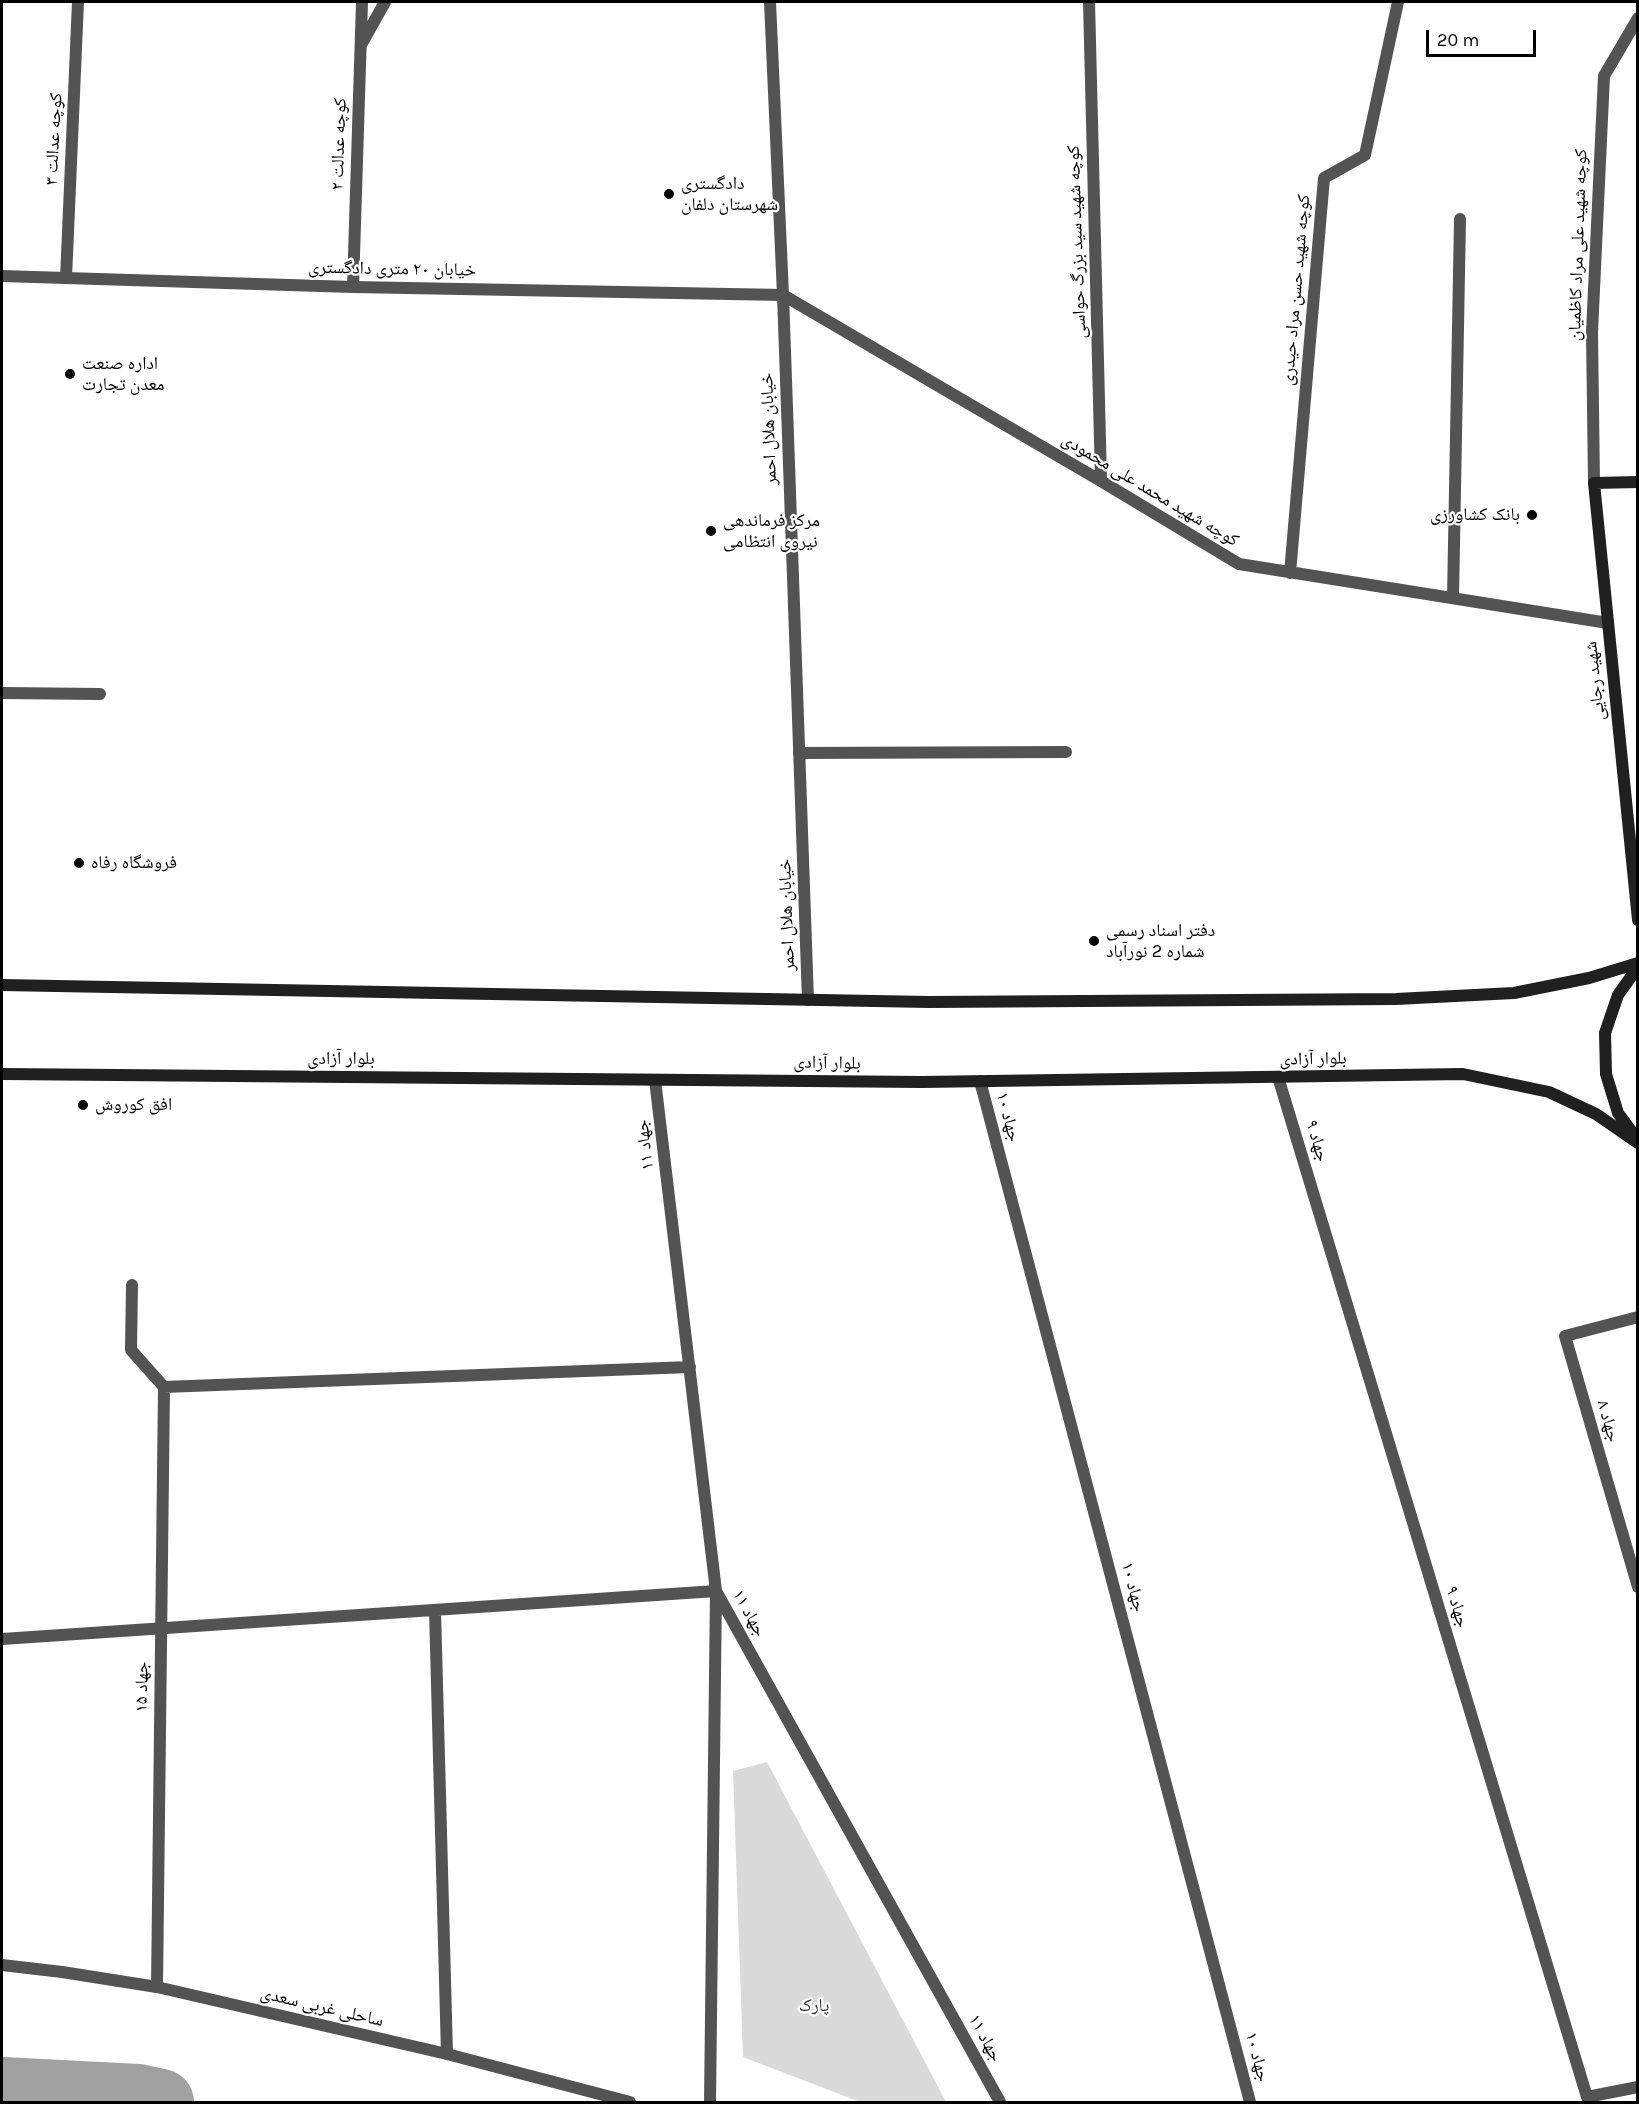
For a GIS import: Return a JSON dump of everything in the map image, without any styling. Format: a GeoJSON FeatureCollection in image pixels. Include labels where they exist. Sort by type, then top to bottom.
{"type":"FeatureCollection","features":[{"type":"Feature","properties":{"kind":"main road"},"geometry":{"type":"LineString","coordinates":[[1594,483],[1638,482]]}},
{"type":"Feature","properties":{"kind":"main road","name":"شهید رجایی"},"geometry":{"type":"LineString","coordinates":[[1594,483],[1638,920]]}},
{"type":"Feature","properties":{"kind":"main road"},"geometry":{"type":"LineString","coordinates":[[2,985],[941,1002],[1432,997],[1514,993],[1589,978],[1638,965]]}},
{"type":"Feature","properties":{"kind":"main road"},"geometry":{"type":"LineString","coordinates":[[1638,965],[1618,995],[1605,1033],[1606,1074],[1618,1113],[1638,1141]]}},
{"type":"Feature","properties":{"kind":"main road","name":"بلوار آزادی"},"geometry":{"type":"LineString","coordinates":[[2,1074],[980,1082],[1463,1074],[1549,1092],[1596,1114],[1638,1141]]}},
{"type":"Feature","properties":{"kind":"street","name":"کوچه عدالت ۳"},"geometry":{"type":"LineString","coordinates":[[66,278],[78,2]]}},
{"type":"Feature","properties":{"kind":"street","name":"کوچه عدالت ۲"},"geometry":{"type":"LineString","coordinates":[[353,287],[362,2]]}},
{"type":"Feature","properties":{"kind":"street"},"geometry":{"type":"LineString","coordinates":[[360,47],[386,2]]}},
{"type":"Feature","properties":{"kind":"street","name":"خیابان هلال احمر"},"geometry":{"type":"LineString","coordinates":[[770,2],[783,295],[808,1000]]}},
{"type":"Feature","properties":{"kind":"street","name":"کوچه شهید حسن مراد حیدری"},"geometry":{"type":"LineString","coordinates":[[1290,573],[1324,178],[1365,155],[1398,2]]}},
{"type":"Feature","properties":{"kind":"street","name":"کوچه شهید سید بزرگ حواسی"},"geometry":{"type":"LineString","coordinates":[[1086,3],[1101,481]]}},
{"type":"Feature","properties":{"kind":"street","name":"کوچه شهید علی مراد کاظمیان"},"geometry":{"type":"LineString","coordinates":[[1594,483],[1592,332],[1604,76],[1638,18]]}},
{"type":"Feature","properties":{"kind":"street"},"geometry":{"type":"LineString","coordinates":[[1453,598],[1460,219]]}},
{"type":"Feature","properties":{"kind":"street","name":"خیابان ۲۰ متری دادگستری"},"geometry":{"type":"LineString","coordinates":[[2,276],[353,287],[783,295]]}},
{"type":"Feature","properties":{"kind":"street","name":"کوچه شهید محمد علی محمودی"},"geometry":{"type":"LineString","coordinates":[[783,295],[1239,564],[1608,623]]}},
{"type":"Feature","properties":{"kind":"street"},"geometry":{"type":"LineString","coordinates":[[2,693],[100,694]]}},
{"type":"Feature","properties":{"kind":"street"},"geometry":{"type":"LineString","coordinates":[[799,753],[1066,752]]}},
{"type":"Feature","properties":{"kind":"street","name":"جهاد ۹"},"geometry":{"type":"LineString","coordinates":[[1278,1077],[1587,2097],[1638,2086]]}},
{"type":"Feature","properties":{"kind":"street","name":"جهاد ۱۱"},"geometry":{"type":"LineString","coordinates":[[655,1080],[716,1591],[1000,2103]]}},
{"type":"Feature","properties":{"kind":"street","name":"جهاد ۱۰"},"geometry":{"type":"LineString","coordinates":[[980,1082],[1250,2103]]}},
{"type":"Feature","properties":{"kind":"street"},"geometry":{"type":"LineString","coordinates":[[132,1285],[131,1350],[164,1387],[690,1367]]}},
{"type":"Feature","properties":{"kind":"street","name":"جهاد ۸"},"geometry":{"type":"LineString","coordinates":[[1638,1317],[1565,1336],[1638,1587]]}},
{"type":"Feature","properties":{"kind":"street","name":"جهاد ۱۵"},"geometry":{"type":"LineString","coordinates":[[157,1987],[164,1387]]}},
{"type":"Feature","properties":{"kind":"street"},"geometry":{"type":"LineString","coordinates":[[2,1639],[716,1591],[710,2103]]}},
{"type":"Feature","properties":{"kind":"street"},"geometry":{"type":"LineString","coordinates":[[435,1610],[447,2054]]}},
{"type":"Feature","properties":{"kind":"street","name":"ساحلی غربی سعدی"},"geometry":{"type":"LineString","coordinates":[[2,1965],[157,1987],[447,2054],[630,2103]]}},
{"type":"Feature","properties":{"kind":"green space","name":"پارک"},"geometry":{"type":"Polygon","coordinates":[[[767,1762],[946,2102],[860,2102],[743,2057],[733,1771],[767,1762]]]}},
{"type":"Feature","properties":{"kind":"waterway"},"geometry":{"type":"LineString","coordinates":[[2,2090],[138,2097],[161,2102]]}},
{"type":"Feature","properties":{"kind":"place","name":"دادگستری شهرستان دلفان"},"geometry":{"type":"Point","coordinates":[669,194]}},
{"type":"Feature","properties":{"kind":"place","name":"اداره صنعت معدن تجارت"},"geometry":{"type":"Point","coordinates":[70,374]}},
{"type":"Feature","properties":{"kind":"place","name":"بانک کشاورزی"},"geometry":{"type":"Point","coordinates":[1532,515]}},
{"type":"Feature","properties":{"kind":"place","name":"مرکز فرماندهی نیروی انتظامی"},"geometry":{"type":"Point","coordinates":[711,531]}},
{"type":"Feature","properties":{"kind":"place","name":"فروشگاه رفاه"},"geometry":{"type":"Point","coordinates":[79,863]}},
{"type":"Feature","properties":{"kind":"place","name":"دفتر اسناد رسمی شماره 2 نورآباد"},"geometry":{"type":"Point","coordinates":[1094,941]}},
{"type":"Feature","properties":{"kind":"place","name":"افق کوروش"},"geometry":{"type":"Point","coordinates":[83,1105]}}]}
